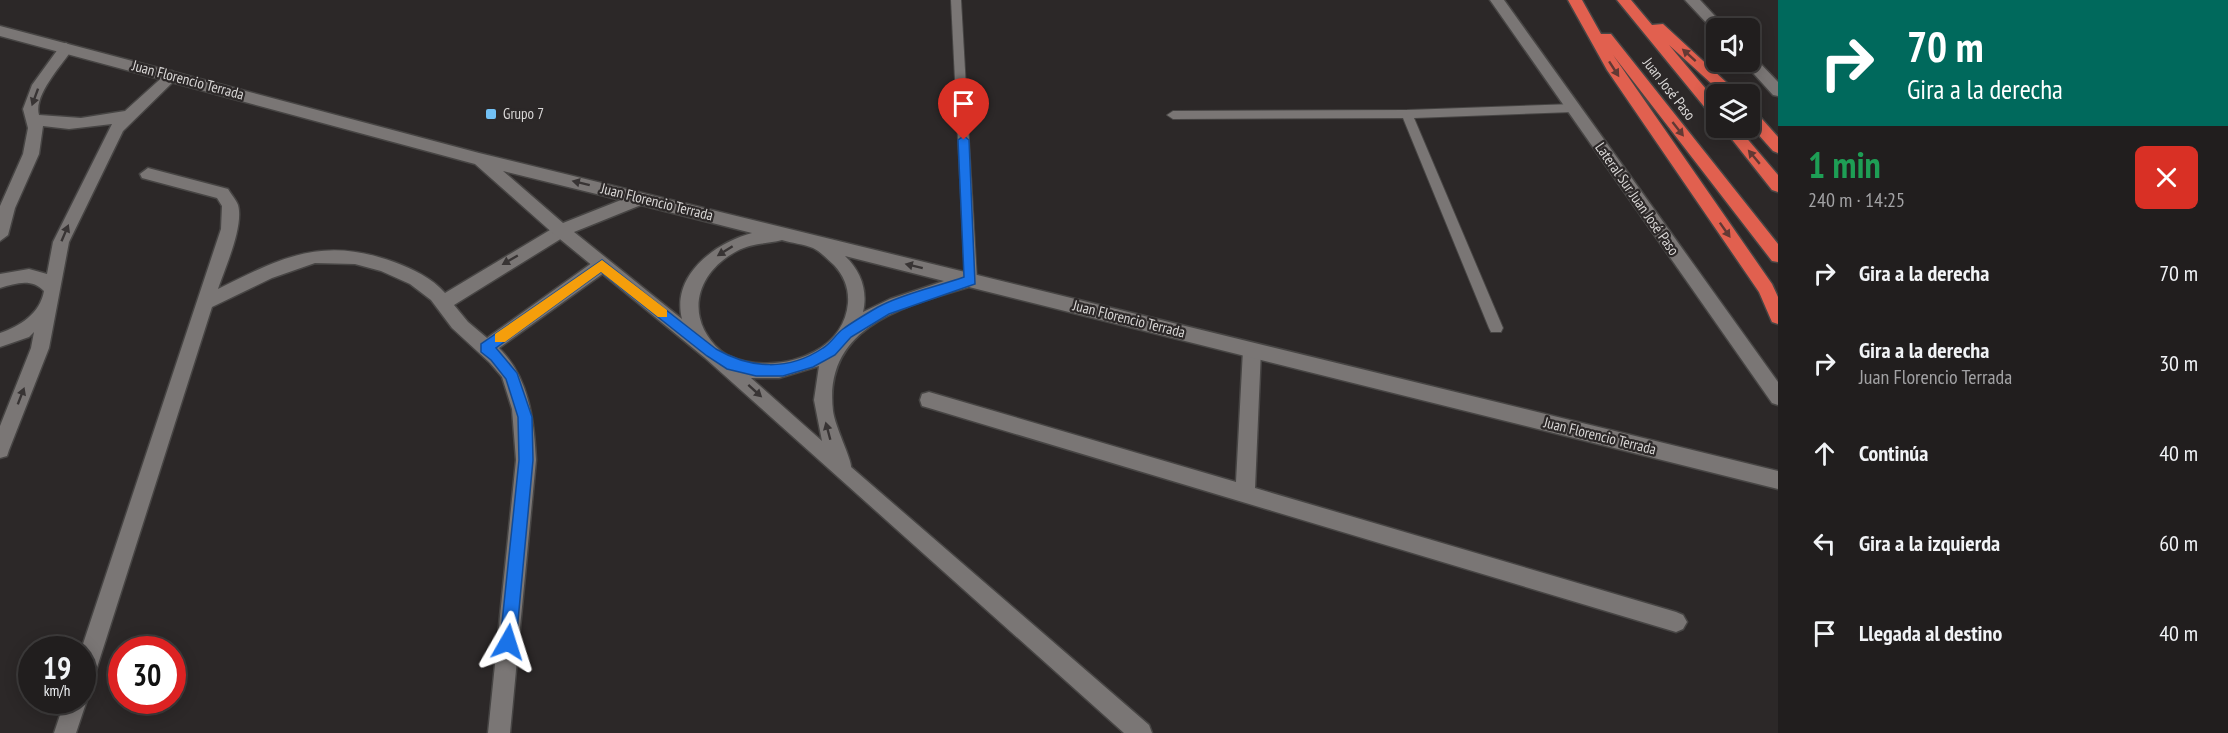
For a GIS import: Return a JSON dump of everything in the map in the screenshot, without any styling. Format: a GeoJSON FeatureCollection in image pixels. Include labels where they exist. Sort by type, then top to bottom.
{"type":"FeatureCollection","features":[{"type":"Feature","properties":{"kind":"highway","name":"Juan José Paso"},"geometry":{"type":"LineString","coordinates":[[1576,0],[1778,256]]}},
{"type":"Feature","properties":{"kind":"highway"},"geometry":{"type":"LineString","coordinates":[[1576,0],[1612,68],[1766,289],[1778,317]]}},
{"type":"Feature","properties":{"kind":"highway","name":"Juan José Paso"},"geometry":{"type":"LineString","coordinates":[[1624,0],[1706,99]]}},
{"type":"Feature","properties":{"kind":"highway"},"geometry":{"type":"LineString","coordinates":[[1628,0],[1721,84]]}},
{"type":"Feature","properties":{"kind":"highway"},"geometry":{"type":"LineString","coordinates":[[1760,127],[1778,147]]}},
{"type":"Feature","properties":{"kind":"highway"},"geometry":{"type":"LineString","coordinates":[[1738,138],[1778,186]]}},
{"type":"Feature","properties":{"kind":"street","name":"Lateral Sur Juan José Paso"},"geometry":{"type":"LineString","coordinates":[[1497,0],[1778,397]]}},
{"type":"Feature","properties":{"kind":"street"},"geometry":{"type":"LineString","coordinates":[[1692,0],[1709,18]]}},
{"type":"Feature","properties":{"kind":"street","name":"Juan Florencio Terrada"},"geometry":{"type":"LineString","coordinates":[[0,32],[479,159],[1778,480]]}},
{"type":"Feature","properties":{"kind":"street"},"geometry":{"type":"LineString","coordinates":[[0,235],[7,208],[31,154],[36,128],[30,110],[39,85],[66,48]]}},
{"type":"Feature","properties":{"kind":"street"},"geometry":{"type":"LineString","coordinates":[[1760,72],[1778,91]]}},
{"type":"Feature","properties":{"kind":"street"},"geometry":{"type":"LineString","coordinates":[[0,450],[40,348],[65,233],[118,127],[172,76]]}},
{"type":"Feature","properties":{"kind":"street"},"geometry":{"type":"LineString","coordinates":[[34,119],[58,125],[95,123],[128,116]]}},
{"type":"Feature","properties":{"kind":"street","name":"Juan Florencio Terrada"},"geometry":{"type":"LineString","coordinates":[[479,159],[561,231],[711,352],[854,482],[1141,733]]}},
{"type":"Feature","properties":{"kind":"street"},"geometry":{"type":"LineString","coordinates":[[96,637],[229,229],[230,206],[222,193],[148,174]]}},
{"type":"Feature","properties":{"kind":"street"},"geometry":{"type":"LineString","coordinates":[[443,303],[561,231],[642,198]]}},
{"type":"Feature","properties":{"kind":"street"},"geometry":{"type":"LineString","coordinates":[[854,482],[837,456],[826,429],[823,402],[825,376],[846,334],[856,314],[858,294],[852,275],[840,258],[823,246],[801,238],[782,235],[746,240],[730,247],[711,260],[697,276],[689,296],[689,316],[696,335],[711,352],[740,367],[756,371],[783,370],[808,363],[830,351],[846,334],[897,303],[971,280]]}},
{"type":"Feature","properties":{"kind":"street"},"geometry":{"type":"LineString","coordinates":[[205,303],[270,272],[328,255],[376,263],[416,277],[437,295],[453,319],[496,356],[512,377],[525,417],[526,460],[499,733]]}},
{"type":"Feature","properties":{"kind":"street"},"geometry":{"type":"LineString","coordinates":[[486,348],[602,265]]}},
{"type":"Feature","properties":{"kind":"street"},"geometry":{"type":"LineString","coordinates":[[0,281],[14,276],[40,277],[48,282],[50,299],[36,323],[23,332],[0,340]]}},
{"type":"Feature","properties":{"kind":"street"},"geometry":{"type":"LineString","coordinates":[[1245,494],[1252,350]]}},
{"type":"Feature","properties":{"kind":"street"},"geometry":{"type":"LineString","coordinates":[[929,400],[1676,622]]}},
{"type":"Feature","properties":{"kind":"street"},"geometry":{"type":"LineString","coordinates":[[65,733],[71,714]]}},
{"type":"Feature","properties":{"kind":"lane"},"geometry":{"type":"LineString","coordinates":[[956,0],[971,280]]}},
{"type":"Feature","properties":{"kind":"lane"},"geometry":{"type":"LineString","coordinates":[[1173,115],[1407,114],[1574,108]]}},
{"type":"Feature","properties":{"kind":"lane"},"geometry":{"type":"LineString","coordinates":[[1407,114],[1496,328]]}},
{"type":"Feature","properties":{"kind":"slow traffic"},"geometry":{"type":"LineString","coordinates":[[500,338],[602,265],[663,314]]}},
{"type":"Feature","properties":{"kind":"place","name":"Grupo 7"},"geometry":{"type":"Point","coordinates":[491,114]}},
{"type":"Feature","properties":{"kind":"route"},"geometry":{"type":"LineString","coordinates":[[508,642],[526,460],[525,417],[512,377],[496,356],[486,348],[602,265],[711,352],[732,364],[756,371],[783,370],[808,363],[830,351],[846,334],[872,316],[897,303],[971,280],[964,140]]}}]}
